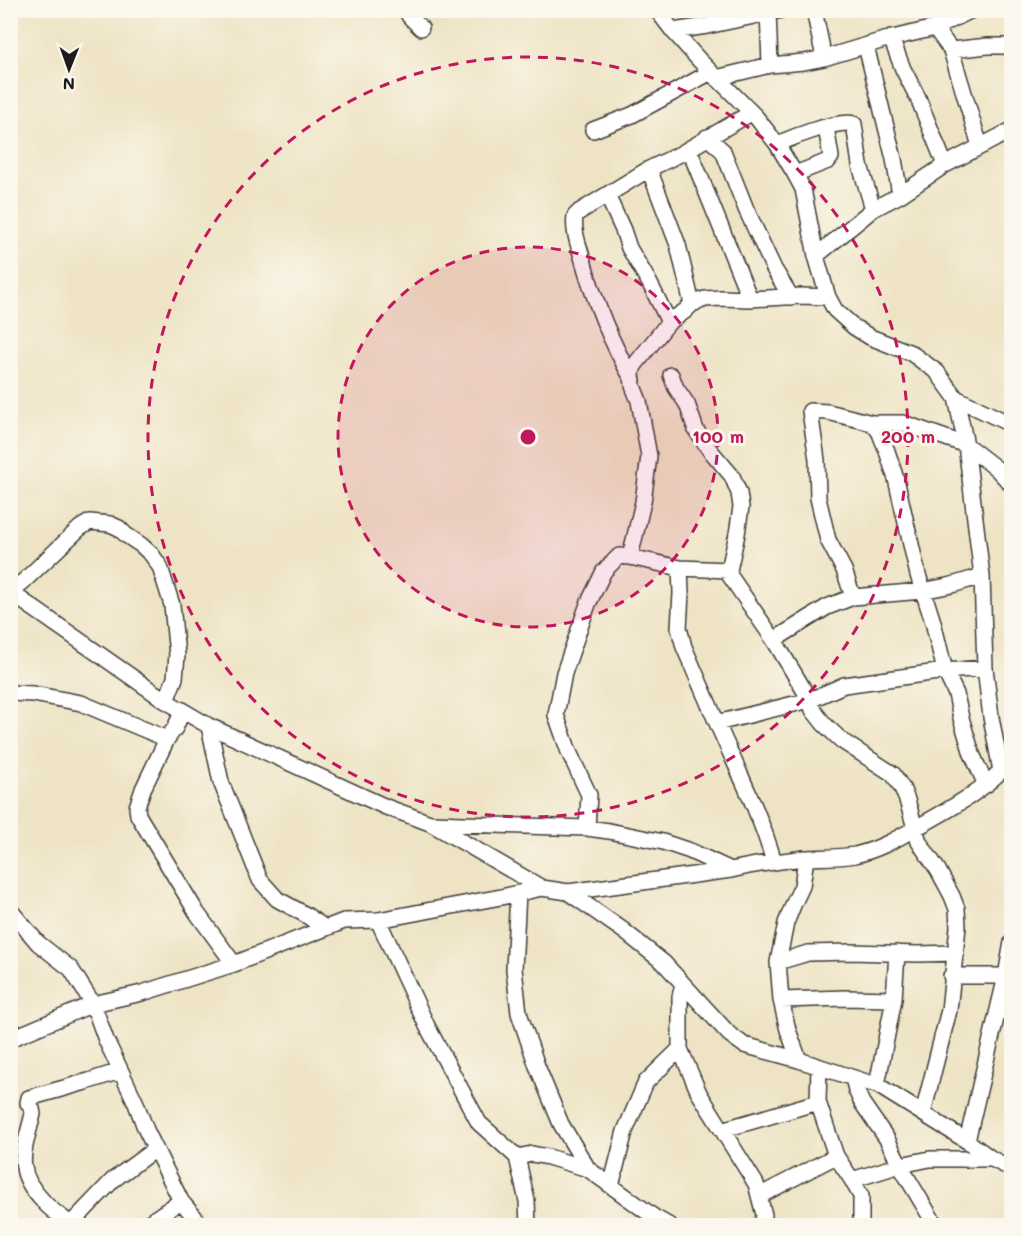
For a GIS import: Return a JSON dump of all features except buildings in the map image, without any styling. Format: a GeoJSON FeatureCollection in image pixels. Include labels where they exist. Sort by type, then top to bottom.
{"type":"FeatureCollection","features":[{"type":"Feature","properties":{"kind":"street"},"geometry":{"type":"LineString","coordinates":[[406,10],[421,28]]}},
{"type":"Feature","properties":{"kind":"street"},"geometry":{"type":"LineString","coordinates":[[10,1039],[93,1004],[142,993],[234,964],[344,921],[378,920],[542,888],[568,892],[774,862],[856,855],[891,842],[950,810],[986,785],[1006,766],[991,717],[985,668],[982,576],[966,445],[956,398],[937,372],[911,353],[870,337],[854,327],[835,310],[828,297],[816,256],[803,189],[795,174],[777,144],[751,113],[673,31],[657,10]]}},
{"type":"Feature","properties":{"kind":"street"},"geometry":{"type":"LineString","coordinates":[[814,10],[824,58]]}},
{"type":"Feature","properties":{"kind":"street"},"geometry":{"type":"LineString","coordinates":[[592,130],[632,115],[714,75],[824,58],[891,38],[935,28],[972,10]]}},
{"type":"Feature","properties":{"kind":"street"},"geometry":{"type":"LineString","coordinates":[[673,31],[773,12],[770,65]]}},
{"type":"Feature","properties":{"kind":"street"},"geometry":{"type":"LineString","coordinates":[[935,28],[951,50],[980,146]]}},
{"type":"Feature","properties":{"kind":"street"},"geometry":{"type":"LineString","coordinates":[[891,38],[945,165]]}},
{"type":"Feature","properties":{"kind":"street"},"geometry":{"type":"LineString","coordinates":[[866,46],[894,159],[900,195]]}},
{"type":"Feature","properties":{"kind":"street"},"geometry":{"type":"LineString","coordinates":[[951,50],[1011,46]]}},
{"type":"Feature","properties":{"kind":"street"},"geometry":{"type":"LineString","coordinates":[[633,381],[607,332],[587,277],[574,230],[575,216],[649,169],[751,113]]}},
{"type":"Feature","properties":{"kind":"street"},"geometry":{"type":"LineString","coordinates":[[777,144],[826,127],[843,123],[854,124],[858,157],[873,209]]}},
{"type":"Feature","properties":{"kind":"street"},"geometry":{"type":"LineString","coordinates":[[795,174],[831,158],[826,127]]}},
{"type":"Feature","properties":{"kind":"street"},"geometry":{"type":"LineString","coordinates":[[816,256],[873,209],[900,195],[945,165],[1011,130]]}},
{"type":"Feature","properties":{"kind":"street"},"geometry":{"type":"LineString","coordinates":[[707,137],[723,151],[774,269],[791,297]]}},
{"type":"Feature","properties":{"kind":"street"},"geometry":{"type":"LineString","coordinates":[[688,149],[750,300]]}},
{"type":"Feature","properties":{"kind":"street"},"geometry":{"type":"LineString","coordinates":[[649,169],[678,245],[692,304]]}},
{"type":"Feature","properties":{"kind":"street"},"geometry":{"type":"LineString","coordinates":[[606,195],[629,248],[669,322]]}},
{"type":"Feature","properties":{"kind":"street"},"geometry":{"type":"LineString","coordinates":[[630,557],[643,502],[649,456],[633,381],[634,366],[669,322],[692,304],[705,299],[828,297]]}},
{"type":"Feature","properties":{"kind":"street"},"geometry":{"type":"LineString","coordinates":[[671,375],[676,388],[687,404],[696,430],[732,476],[739,493],[741,507],[729,570],[730,576],[774,640],[810,700],[813,710],[824,724],[842,741],[893,774],[905,794],[919,842],[938,870],[957,909],[956,953],[951,976],[949,1010],[922,1113]]}},
{"type":"Feature","properties":{"kind":"street"},"geometry":{"type":"LineString","coordinates":[[956,398],[1011,425]]}},
{"type":"Feature","properties":{"kind":"street"},"geometry":{"type":"LineString","coordinates":[[853,597],[844,570],[828,540],[818,498],[817,460],[810,411],[828,412],[872,423],[903,423],[966,445],[997,470],[1011,485]]}},
{"type":"Feature","properties":{"kind":"street"},"geometry":{"type":"LineString","coordinates":[[872,423],[879,431],[896,479],[922,591],[933,622],[945,671],[956,694],[972,754],[986,785]]}},
{"type":"Feature","properties":{"kind":"street"},"geometry":{"type":"LineString","coordinates":[[166,700],[175,678],[177,655],[172,605],[160,567],[152,555],[119,528],[110,524],[90,522],[80,528],[11,592],[166,700],[208,726],[386,807],[430,823],[542,888]]}},
{"type":"Feature","properties":{"kind":"street"},"geometry":{"type":"LineString","coordinates":[[587,828],[589,795],[569,752],[556,714],[564,673],[588,604],[604,571],[619,556],[680,568],[729,570]]}},
{"type":"Feature","properties":{"kind":"street"},"geometry":{"type":"LineString","coordinates":[[680,568],[681,593],[678,628],[684,647],[766,832],[774,862]]}},
{"type":"Feature","properties":{"kind":"street"},"geometry":{"type":"LineString","coordinates":[[774,640],[827,607],[853,597],[922,591],[982,576]]}},
{"type":"Feature","properties":{"kind":"street"},"geometry":{"type":"LineString","coordinates":[[717,723],[810,700],[844,685],[945,671],[985,668]]}},
{"type":"Feature","properties":{"kind":"street"},"geometry":{"type":"LineString","coordinates":[[10,693],[33,694],[81,703],[166,739]]}},
{"type":"Feature","properties":{"kind":"street"},"geometry":{"type":"LineString","coordinates":[[183,710],[176,729],[166,739],[143,789],[137,807],[138,815],[197,913],[234,964]]}},
{"type":"Feature","properties":{"kind":"street"},"geometry":{"type":"LineString","coordinates":[[208,726],[221,782],[260,880],[277,899],[325,928]]}},
{"type":"Feature","properties":{"kind":"street"},"geometry":{"type":"LineString","coordinates":[[430,823],[587,828],[609,831],[663,842],[690,851],[731,870]]}},
{"type":"Feature","properties":{"kind":"street"},"geometry":{"type":"LineString","coordinates":[[799,1060],[780,1000],[778,962],[786,923],[802,886],[806,858]]}},
{"type":"Feature","properties":{"kind":"street"},"geometry":{"type":"LineString","coordinates":[[568,892],[664,963],[729,1034],[744,1045],[877,1085],[1011,1169]]}},
{"type":"Feature","properties":{"kind":"street"},"geometry":{"type":"LineString","coordinates":[[518,893],[514,969],[519,1013],[537,1066],[561,1124],[588,1169]]}},
{"type":"Feature","properties":{"kind":"street"},"geometry":{"type":"LineString","coordinates":[[10,910],[38,943],[71,969],[93,1004],[106,1040],[155,1149],[181,1201],[202,1226]]}},
{"type":"Feature","properties":{"kind":"street"},"geometry":{"type":"LineString","coordinates":[[378,920],[427,1026],[479,1123],[517,1157],[526,1201],[528,1226]]}},
{"type":"Feature","properties":{"kind":"street"},"geometry":{"type":"LineString","coordinates":[[967,1141],[1009,977],[1011,942]]}},
{"type":"Feature","properties":{"kind":"street"},"geometry":{"type":"LineString","coordinates":[[778,962],[808,953],[956,953]]}},
{"type":"Feature","properties":{"kind":"street"},"geometry":{"type":"LineString","coordinates":[[877,1085],[894,999],[897,953]]}},
{"type":"Feature","properties":{"kind":"street"},"geometry":{"type":"LineString","coordinates":[[951,976],[1009,977]]}},
{"type":"Feature","properties":{"kind":"street"},"geometry":{"type":"LineString","coordinates":[[683,984],[680,997],[680,1049],[699,1093],[756,1184],[764,1215],[762,1226]]}},
{"type":"Feature","properties":{"kind":"street"},"geometry":{"type":"LineString","coordinates":[[780,1000],[894,999]]}},
{"type":"Feature","properties":{"kind":"street"},"geometry":{"type":"LineString","coordinates":[[611,1186],[625,1131],[646,1082],[680,1049]]}},
{"type":"Feature","properties":{"kind":"street"},"geometry":{"type":"LineString","coordinates":[[819,1067],[818,1102],[836,1156],[861,1196],[861,1226]]}},
{"type":"Feature","properties":{"kind":"street"},"geometry":{"type":"LineString","coordinates":[[120,1071],[29,1098],[28,1103],[33,1114],[23,1158],[24,1172],[28,1182],[44,1202],[72,1225],[113,1180],[155,1149]]}},
{"type":"Feature","properties":{"kind":"street"},"geometry":{"type":"LineString","coordinates":[[853,1078],[862,1103],[886,1139],[936,1226]]}},
{"type":"Feature","properties":{"kind":"street"},"geometry":{"type":"LineString","coordinates":[[722,1130],[818,1102]]}},
{"type":"Feature","properties":{"kind":"street"},"geometry":{"type":"LineString","coordinates":[[517,1157],[532,1154],[548,1156],[588,1169],[670,1226]]}},
{"type":"Feature","properties":{"kind":"street"},"geometry":{"type":"LineString","coordinates":[[759,1196],[836,1156]]}},
{"type":"Feature","properties":{"kind":"street"},"geometry":{"type":"LineString","coordinates":[[852,1180],[900,1165],[930,1159],[992,1159]]}},
{"type":"Feature","properties":{"kind":"street"},"geometry":{"type":"LineString","coordinates":[[144,1226],[181,1201]]}}]}
